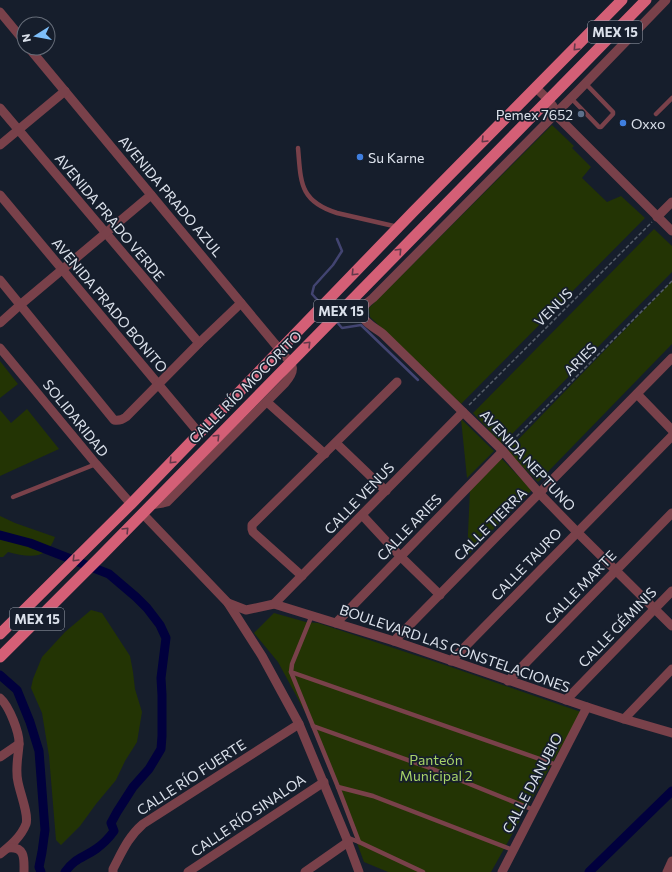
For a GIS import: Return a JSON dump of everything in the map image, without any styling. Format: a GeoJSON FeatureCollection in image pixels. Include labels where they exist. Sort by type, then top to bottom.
{"type":"FeatureCollection","features":[{"type":"Feature","properties":{"kind":"main road","name":"CALLE RÍO MOCORITO"},"geometry":{"type":"LineString","coordinates":[[0,634],[131,504],[413,212],[622,0]]}},
{"type":"Feature","properties":{"kind":"main road","name":"CALLE RÍO MOCORITO"},"geometry":{"type":"LineString","coordinates":[[0,657],[646,0]]}},
{"type":"Feature","properties":{"kind":"street"},"geometry":{"type":"LineString","coordinates":[[557,111],[666,0]]}},
{"type":"Feature","properties":{"kind":"street"},"geometry":{"type":"LineString","coordinates":[[0,12],[16,31]]}},
{"type":"Feature","properties":{"kind":"street","name":"AVENIDA PRADO AZUL"},"geometry":{"type":"LineString","coordinates":[[37,56],[290,362]]}},
{"type":"Feature","properties":{"kind":"street"},"geometry":{"type":"LineString","coordinates":[[536,88],[548,99],[557,111],[560,118],[672,231]]}},
{"type":"Feature","properties":{"kind":"street"},"geometry":{"type":"LineString","coordinates":[[0,145],[65,91]]}},
{"type":"Feature","properties":{"kind":"street","name":"AVENIDA PRADO VERDE"},"geometry":{"type":"LineString","coordinates":[[0,108],[199,343]]}},
{"type":"Feature","properties":{"kind":"street","name":"AVENIDA NEPTUNO"},"geometry":{"type":"LineString","coordinates":[[557,111],[362,309],[362,315],[364,319],[383,334],[503,451],[540,494],[615,571],[672,626]]}},
{"type":"Feature","properties":{"kind":"street","name":"AVENIDA PRADO BONITO"},"geometry":{"type":"LineString","coordinates":[[0,195],[199,433]]}},
{"type":"Feature","properties":{"kind":"street"},"geometry":{"type":"LineString","coordinates":[[0,323],[151,195]]}},
{"type":"Feature","properties":{"kind":"street"},"geometry":{"type":"LineString","coordinates":[[657,217],[672,202]]}},
{"type":"Feature","properties":{"kind":"street"},"geometry":{"type":"LineString","coordinates":[[0,280],[114,420],[117,421],[126,417],[241,303]]}},
{"type":"Feature","properties":{"kind":"street","name":"SOLIDARIDAD"},"geometry":{"type":"LineString","coordinates":[[0,348],[131,504]]}},
{"type":"Feature","properties":{"kind":"street","name":"CALLE TIERRA"},"geometry":{"type":"LineString","coordinates":[[394,641],[672,358]]}},
{"type":"Feature","properties":{"kind":"street"},"geometry":{"type":"LineString","coordinates":[[290,362],[293,368],[292,374],[267,402],[167,502],[146,509],[228,603],[262,656],[299,724],[324,782],[359,872]]}},
{"type":"Feature","properties":{"kind":"street"},"geometry":{"type":"LineString","coordinates":[[302,576],[254,532],[252,527],[253,524],[397,382]]}},
{"type":"Feature","properties":{"kind":"street"},"geometry":{"type":"LineString","coordinates":[[637,394],[672,430]]}},
{"type":"Feature","properties":{"kind":"street"},"geometry":{"type":"LineString","coordinates":[[267,402],[324,454]]}},
{"type":"Feature","properties":{"kind":"street","name":"CALLE VENUS"},"geometry":{"type":"LineString","coordinates":[[274,604],[463,412]]}},
{"type":"Feature","properties":{"kind":"street","name":"CALLE TAURO"},"geometry":{"type":"LineString","coordinates":[[451,661],[672,436]]}},
{"type":"Feature","properties":{"kind":"street"},"geometry":{"type":"LineString","coordinates":[[336,443],[386,491]]}},
{"type":"Feature","properties":{"kind":"street","name":"CALLE ARIES"},"geometry":{"type":"LineString","coordinates":[[336,623],[503,451]]}},
{"type":"Feature","properties":{"kind":"street","name":"CALLE MARTE"},"geometry":{"type":"LineString","coordinates":[[508,681],[672,512]]}},
{"type":"Feature","properties":{"kind":"street"},"geometry":{"type":"LineString","coordinates":[[362,515],[400,556],[440,595]]}},
{"type":"Feature","properties":{"kind":"street","name":"CALLE GÉMINIS"},"geometry":{"type":"LineString","coordinates":[[566,700],[672,591]]}},
{"type":"Feature","properties":{"kind":"street","name":"BOULEVARD LAS CONSTELACIONES"},"geometry":{"type":"LineString","coordinates":[[228,603],[246,610],[274,604],[312,615],[394,641],[624,720],[672,733]]}},
{"type":"Feature","properties":{"kind":"street"},"geometry":{"type":"LineString","coordinates":[[624,720],[672,669]]}},
{"type":"Feature","properties":{"kind":"street"},"geometry":{"type":"LineString","coordinates":[[0,698],[6,704],[16,727],[19,744],[17,778],[26,821],[20,834],[8,848],[0,854]]}},
{"type":"Feature","properties":{"kind":"street","name":"CALLE DANUBIO"},"geometry":{"type":"LineString","coordinates":[[502,872],[587,707]]}},
{"type":"Feature","properties":{"kind":"street","name":"CALLE RÍO FUERTE"},"geometry":{"type":"LineString","coordinates":[[114,871],[136,830],[299,724]]}},
{"type":"Feature","properties":{"kind":"street"},"geometry":{"type":"LineString","coordinates":[[0,757],[19,744]]}},
{"type":"Feature","properties":{"kind":"street","name":"CALLE RÍO SINALOA"},"geometry":{"type":"LineString","coordinates":[[188,872],[324,782]]}},
{"type":"Feature","properties":{"kind":"street"},"geometry":{"type":"LineString","coordinates":[[305,872],[347,840]]}},
{"type":"Feature","properties":{"kind":"street"},"geometry":{"type":"LineString","coordinates":[[8,848],[14,847],[21,851],[23,855],[24,872]]}},
{"type":"Feature","properties":{"kind":"street"},"geometry":{"type":"LineString","coordinates":[[667,872],[672,862]]}},
{"type":"Feature","properties":{"kind":"lane"},"geometry":{"type":"LineString","coordinates":[[571,98],[599,127],[613,114],[613,112],[585,83]]}},
{"type":"Feature","properties":{"kind":"lane"},"geometry":{"type":"LineString","coordinates":[[656,114],[672,98]]}},
{"type":"Feature","properties":{"kind":"lane"},"geometry":{"type":"LineString","coordinates":[[298,148],[302,186],[313,201],[324,208],[337,213],[400,227]]}},
{"type":"Feature","properties":{"kind":"lane"},"geometry":{"type":"LineString","coordinates":[[13,496],[96,464]]}},
{"type":"Feature","properties":{"kind":"lane"},"geometry":{"type":"LineString","coordinates":[[312,615],[292,664],[291,672],[359,842]]}},
{"type":"Feature","properties":{"kind":"lane"},"geometry":{"type":"LineString","coordinates":[[291,672],[557,765]]}},
{"type":"Feature","properties":{"kind":"lane"},"geometry":{"type":"LineString","coordinates":[[313,726],[430,768],[534,810]]}},
{"type":"Feature","properties":{"kind":"lane"},"geometry":{"type":"LineString","coordinates":[[338,787],[373,796],[513,850]]}},
{"type":"Feature","properties":{"kind":"lane"},"geometry":{"type":"LineString","coordinates":[[347,840],[359,842],[423,872]]}},
{"type":"Feature","properties":{"kind":"path","name":"VENUS"},"geometry":{"type":"LineString","coordinates":[[463,412],[657,217]]}},
{"type":"Feature","properties":{"kind":"path","name":"ARIES"},"geometry":{"type":"LineString","coordinates":[[503,451],[672,281]]}},
{"type":"Feature","properties":{"kind":"green space"},"geometry":{"type":"Polygon","coordinates":[[[552,125],[574,146],[572,148],[591,167],[582,178],[607,202],[621,196],[645,218],[461,404],[370,317],[369,308],[552,125]]]}},
{"type":"Feature","properties":{"kind":"green space"},"geometry":{"type":"Polygon","coordinates":[[[654,229],[672,246],[672,272],[502,444],[473,413],[654,229]]]}},
{"type":"Feature","properties":{"kind":"green space"},"geometry":{"type":"Polygon","coordinates":[[[672,281],[672,344],[538,482],[507,451],[672,281]]]}},
{"type":"Feature","properties":{"kind":"green space"},"geometry":{"type":"Polygon","coordinates":[[[0,361],[18,384],[0,398],[0,361]]]}},
{"type":"Feature","properties":{"kind":"green space"},"geometry":{"type":"Polygon","coordinates":[[[27,409],[59,449],[0,476],[0,410],[11,423],[27,409]]]}},
{"type":"Feature","properties":{"kind":"green space"},"geometry":{"type":"Polygon","coordinates":[[[461,419],[494,451],[467,478],[461,419]]]}},
{"type":"Feature","properties":{"kind":"green space"},"geometry":{"type":"Polygon","coordinates":[[[500,457],[532,490],[467,556],[470,489],[500,457]]]}},
{"type":"Feature","properties":{"kind":"green space"},"geometry":{"type":"Polygon","coordinates":[[[0,516],[55,537],[52,545],[42,554],[30,556],[8,552],[3,557],[0,557],[0,516]]]}},
{"type":"Feature","properties":{"kind":"green space"},"geometry":{"type":"Polygon","coordinates":[[[91,610],[102,613],[130,656],[135,689],[142,712],[137,742],[125,761],[116,780],[80,826],[61,845],[56,840],[49,756],[42,713],[31,688],[42,657],[65,632],[91,610]]]}},
{"type":"Feature","properties":{"kind":"green space","name":"Panteón Municipal 2"},"geometry":{"type":"Polygon","coordinates":[[[274,613],[306,622],[318,623],[581,712],[491,872],[388,872],[364,862],[310,721],[278,662],[254,633],[274,613]]]}},
{"type":"Feature","properties":{"kind":"waterway"},"geometry":{"type":"LineString","coordinates":[[321,304],[312,294],[314,286],[333,265],[342,251],[337,239]]}},
{"type":"Feature","properties":{"kind":"waterway"},"geometry":{"type":"LineString","coordinates":[[324,307],[331,316]]}},
{"type":"Feature","properties":{"kind":"waterway"},"geometry":{"type":"LineString","coordinates":[[336,321],[342,328],[361,325],[418,380]]}},
{"type":"Feature","properties":{"kind":"waterway"},"geometry":{"type":"LineString","coordinates":[[0,535],[30,543],[109,574],[147,608],[160,625],[166,638],[161,678],[161,749],[149,769],[133,787],[117,812],[111,823],[114,831],[112,834],[101,845],[76,861],[65,872]]}},
{"type":"Feature","properties":{"kind":"waterway"},"geometry":{"type":"LineString","coordinates":[[0,675],[17,690],[30,722],[39,751],[45,830],[39,867],[41,872]]}},
{"type":"Feature","properties":{"kind":"waterway"},"geometry":{"type":"LineString","coordinates":[[589,872],[672,791]]}},
{"type":"Feature","properties":{"kind":"place","name":"Pemex 7652"},"geometry":{"type":"Point","coordinates":[581,114]}},
{"type":"Feature","properties":{"kind":"place","name":"Oxxo"},"geometry":{"type":"Point","coordinates":[623,123]}},
{"type":"Feature","properties":{"kind":"place","name":"Su Karne"},"geometry":{"type":"Point","coordinates":[360,157]}}]}
